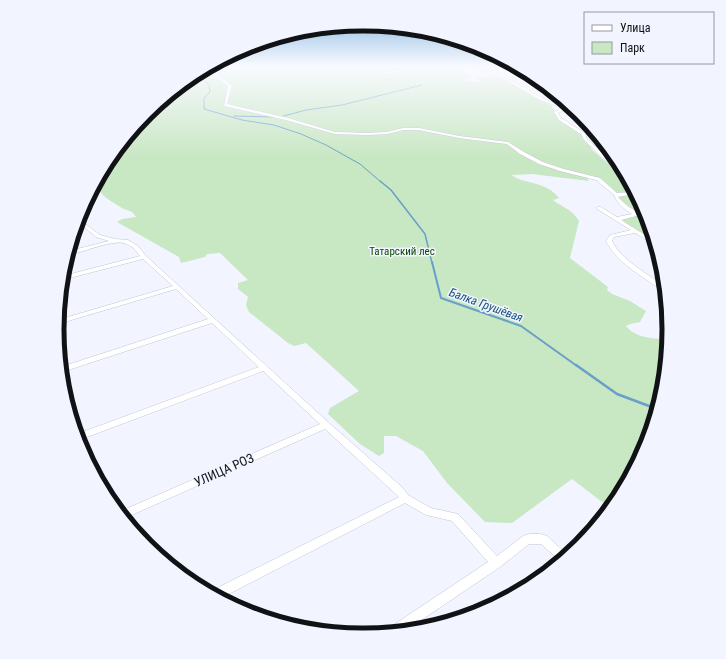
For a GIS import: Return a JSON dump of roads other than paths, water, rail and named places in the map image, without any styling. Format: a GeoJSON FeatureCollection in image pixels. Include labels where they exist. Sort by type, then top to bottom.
{"type":"FeatureCollection","features":[{"type":"Feature","properties":{"kind":"street"},"geometry":{"type":"LineString","coordinates":[[227,97],[225,105],[288,119],[335,133],[368,134],[388,133],[403,129],[419,129],[459,137],[512,144],[522,153],[541,163],[598,179],[616,195],[625,207],[636,214]]}},
{"type":"Feature","properties":{"kind":"street"},"geometry":{"type":"LineString","coordinates":[[538,97],[564,109]]}},
{"type":"Feature","properties":{"kind":"street"},"geometry":{"type":"LineString","coordinates":[[564,109],[556,112],[562,120],[584,134],[584,139],[610,162]]}},
{"type":"Feature","properties":{"kind":"street"},"geometry":{"type":"LineString","coordinates":[[616,195],[629,194]]}},
{"type":"Feature","properties":{"kind":"street"},"geometry":{"type":"LineString","coordinates":[[599,208],[647,239]]}},
{"type":"Feature","properties":{"kind":"street"},"geometry":{"type":"LineString","coordinates":[[616,219],[636,214]]}},
{"type":"Feature","properties":{"kind":"street"},"geometry":{"type":"LineString","coordinates":[[84,224],[98,236],[132,244],[264,368],[400,491],[405,498],[429,512],[455,517],[496,563]]}},
{"type":"Feature","properties":{"kind":"street"},"geometry":{"type":"LineString","coordinates":[[636,232],[612,236],[609,240],[610,245],[619,254],[658,284]]}},
{"type":"Feature","properties":{"kind":"street"},"geometry":{"type":"LineString","coordinates":[[75,251],[115,241]]}},
{"type":"Feature","properties":{"kind":"street"},"geometry":{"type":"LineString","coordinates":[[69,276],[144,256]]}},
{"type":"Feature","properties":{"kind":"street"},"geometry":{"type":"LineString","coordinates":[[64,320],[177,287]]}},
{"type":"Feature","properties":{"kind":"street"},"geometry":{"type":"LineString","coordinates":[[67,368],[213,320]]}},
{"type":"Feature","properties":{"kind":"street"},"geometry":{"type":"LineString","coordinates":[[84,435],[264,368]]}},
{"type":"Feature","properties":{"kind":"street","name":"УЛИЦА РОЗ"},"geometry":{"type":"LineString","coordinates":[[127,513],[326,425]]}},
{"type":"Feature","properties":{"kind":"street"},"geometry":{"type":"LineString","coordinates":[[221,592],[405,498]]}},
{"type":"Feature","properties":{"kind":"street"},"geometry":{"type":"LineString","coordinates":[[404,625],[496,563],[527,539],[543,539],[560,554]]}},
{"type":"Feature","properties":{"kind":"waterway","name":"Балка Грушёвая"},"geometry":{"type":"LineString","coordinates":[[205,97],[204,109],[242,120],[274,125],[301,134],[326,145],[360,164],[381,182]]}},
{"type":"Feature","properties":{"kind":"waterway"},"geometry":{"type":"LineString","coordinates":[[280,117],[306,110],[342,105],[375,97]]}},
{"type":"Feature","properties":{"kind":"waterway"},"geometry":{"type":"LineString","coordinates":[[234,116],[275,117]]}},
{"type":"Feature","properties":{"kind":"waterway","name":"Балка Грушёвая"},"geometry":{"type":"LineString","coordinates":[[380,181],[391,190],[425,234],[432,263]]}},
{"type":"Feature","properties":{"kind":"waterway","name":"Балка Грушёвая"},"geometry":{"type":"LineString","coordinates":[[432,262],[441,298],[521,326],[577,366]]}},
{"type":"Feature","properties":{"kind":"waterway","name":"Балка Грушёвая"},"geometry":{"type":"LineString","coordinates":[[576,365],[617,394],[651,407]]}},
{"type":"Feature","properties":{"kind":"park label","name":"Татарский лес"},"geometry":{"type":"Point","coordinates":[402,251]}}]}
